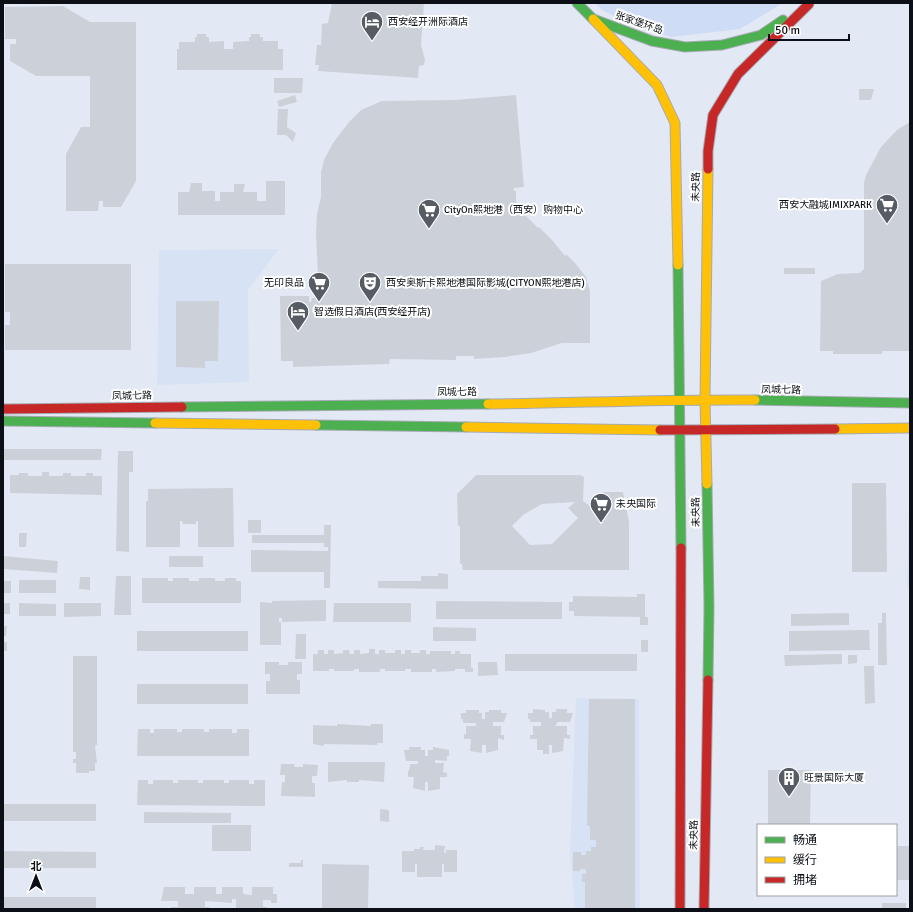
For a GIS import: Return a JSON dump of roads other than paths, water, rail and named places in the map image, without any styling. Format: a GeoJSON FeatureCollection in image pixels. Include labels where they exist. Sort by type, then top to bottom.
{"type":"FeatureCollection","features":[{"type":"Feature","properties":{"kind":"main road","name":"张家堡环岛"},"geometry":{"type":"LineString","coordinates":[[577,3],[593,19],[652,41],[685,47],[722,45],[762,35],[809,3]]}},
{"type":"Feature","properties":{"kind":"main road","name":"未央路"},"geometry":{"type":"LineString","coordinates":[[704,909],[709,607],[705,399],[708,151],[713,115],[738,74],[809,3]]}},
{"type":"Feature","properties":{"kind":"main road","name":"未央路"},"geometry":{"type":"LineString","coordinates":[[593,19],[657,85],[675,123],[681,460],[680,909]]}},
{"type":"Feature","properties":{"kind":"main road","name":"凤城七路"},"geometry":{"type":"LineString","coordinates":[[3,409],[642,402],[680,399],[910,403]]}},
{"type":"Feature","properties":{"kind":"main road"},"geometry":{"type":"LineString","coordinates":[[3,422],[680,430],[910,428]]}},
{"type":"Feature","properties":{"kind":"place","name":"西安经开洲际酒店"},"geometry":{"type":"Point","coordinates":[372,42]}},
{"type":"Feature","properties":{"kind":"place","name":"西安大融城IMIXPARK"},"geometry":{"type":"Point","coordinates":[887,224]}},
{"type":"Feature","properties":{"kind":"place","name":"CityOn熙地港（西安）购物中心"},"geometry":{"type":"Point","coordinates":[429,230]}},
{"type":"Feature","properties":{"kind":"place","name":"无印良品"},"geometry":{"type":"Point","coordinates":[319,302]}},
{"type":"Feature","properties":{"kind":"place","name":"西安奥斯卡熙地港国际影城(CITYON熙地港店)"},"geometry":{"type":"Point","coordinates":[370,302]}},
{"type":"Feature","properties":{"kind":"place","name":"智选假日酒店(西安经开店)"},"geometry":{"type":"Point","coordinates":[298,332]}},
{"type":"Feature","properties":{"kind":"place","name":"未央国际"},"geometry":{"type":"Point","coordinates":[601,524]}},
{"type":"Feature","properties":{"kind":"place","name":"旺景国际大厦"},"geometry":{"type":"Point","coordinates":[789,798]}}]}
